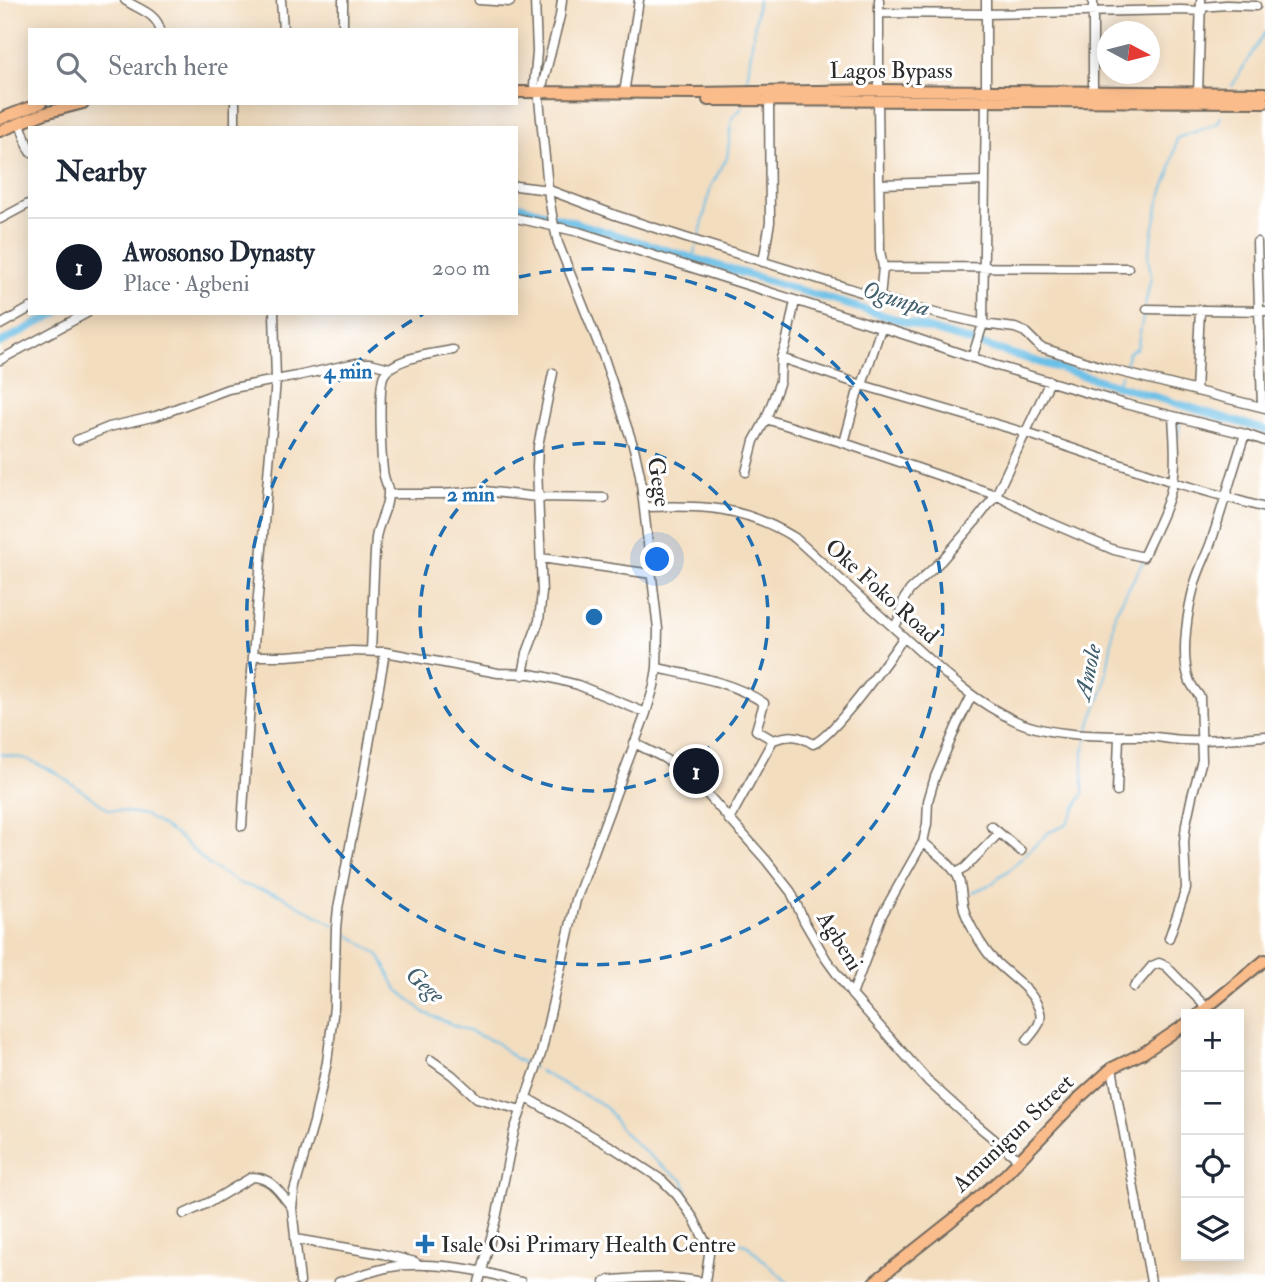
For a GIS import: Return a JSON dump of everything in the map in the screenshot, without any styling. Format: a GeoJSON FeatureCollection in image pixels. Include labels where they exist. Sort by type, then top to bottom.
{"type":"FeatureCollection","features":[{"type":"Feature","properties":{"kind":"main road","name":"Lagos Bypass"},"geometry":{"type":"LineString","coordinates":[[518,92],[769,100],[878,95]]}},
{"type":"Feature","properties":{"kind":"main road","name":"Lagos Bypass"},"geometry":{"type":"LineString","coordinates":[[986,96],[1093,92],[1265,93]]}},
{"type":"Feature","properties":{"kind":"main road","name":"Lagos Bypass"},"geometry":{"type":"LineString","coordinates":[[518,99],[540,94],[624,93],[1265,102]]}},
{"type":"Feature","properties":{"kind":"main road"},"geometry":{"type":"LineString","coordinates":[[0,119],[36,105]]}},
{"type":"Feature","properties":{"kind":"main road"},"geometry":{"type":"LineString","coordinates":[[0,131],[45,113],[75,105]]}},
{"type":"Feature","properties":{"kind":"main road"},"geometry":{"type":"LineString","coordinates":[[1205,1009],[1265,960]]}},
{"type":"Feature","properties":{"kind":"main road","name":"Amunigun Street"},"geometry":{"type":"LineString","coordinates":[[874,1282],[1005,1175],[1080,1097],[1112,1068],[1143,1053],[1181,1027]]}},
{"type":"Feature","properties":{"kind":"street"},"geometry":{"type":"LineString","coordinates":[[125,0],[159,22],[160,28]]}},
{"type":"Feature","properties":{"kind":"street"},"geometry":{"type":"LineString","coordinates":[[281,0],[283,28]]}},
{"type":"Feature","properties":{"kind":"street"},"geometry":{"type":"LineString","coordinates":[[343,0],[343,28]]}},
{"type":"Feature","properties":{"kind":"street"},"geometry":{"type":"LineString","coordinates":[[479,0],[510,2]]}},
{"type":"Feature","properties":{"kind":"street","name":"Gege"},"geometry":{"type":"LineString","coordinates":[[479,1282],[496,1219],[514,1131],[541,1054],[576,900],[646,713],[657,668],[658,629],[645,507],[636,457],[604,358],[558,243],[553,223],[540,94],[534,85],[537,52],[535,0]]}},
{"type":"Feature","properties":{"kind":"street"},"geometry":{"type":"LineString","coordinates":[[540,94],[545,82],[562,0]]}},
{"type":"Feature","properties":{"kind":"street"},"geometry":{"type":"LineString","coordinates":[[624,93],[639,0]]}},
{"type":"Feature","properties":{"kind":"street"},"geometry":{"type":"LineString","coordinates":[[879,0],[880,251],[883,267],[880,298]]}},
{"type":"Feature","properties":{"kind":"street"},"geometry":{"type":"LineString","coordinates":[[973,356],[982,326],[985,266],[986,0]]}},
{"type":"Feature","properties":{"kind":"street"},"geometry":{"type":"LineString","coordinates":[[1093,0],[1093,92]]}},
{"type":"Feature","properties":{"kind":"street"},"geometry":{"type":"LineString","coordinates":[[1198,93],[1201,6]]}},
{"type":"Feature","properties":{"kind":"street"},"geometry":{"type":"LineString","coordinates":[[878,13],[986,14],[1256,6]]}},
{"type":"Feature","properties":{"kind":"street"},"geometry":{"type":"LineString","coordinates":[[764,262],[770,222],[769,100]]}},
{"type":"Feature","properties":{"kind":"street"},"geometry":{"type":"LineString","coordinates":[[235,105],[235,126]]}},
{"type":"Feature","properties":{"kind":"street"},"geometry":{"type":"LineString","coordinates":[[20,123],[28,146]]}},
{"type":"Feature","properties":{"kind":"street"},"geometry":{"type":"LineString","coordinates":[[879,184],[985,181]]}},
{"type":"Feature","properties":{"kind":"street"},"geometry":{"type":"LineString","coordinates":[[518,186],[549,193],[943,316],[982,326],[1016,328],[1025,332],[1040,347],[1105,368],[1263,408],[1262,311],[1257,242]]}},
{"type":"Feature","properties":{"kind":"street"},"geometry":{"type":"LineString","coordinates":[[0,219],[28,204]]}},
{"type":"Feature","properties":{"kind":"street"},"geometry":{"type":"LineString","coordinates":[[518,218],[553,223],[1050,382],[1265,441]]}},
{"type":"Feature","properties":{"kind":"street"},"geometry":{"type":"LineString","coordinates":[[883,267],[1128,268]]}},
{"type":"Feature","properties":{"kind":"street"},"geometry":{"type":"LineString","coordinates":[[746,472],[754,441],[766,419],[780,381],[781,358],[795,301]]}},
{"type":"Feature","properties":{"kind":"street"},"geometry":{"type":"LineString","coordinates":[[0,325],[28,308]]}},
{"type":"Feature","properties":{"kind":"street"},"geometry":{"type":"LineString","coordinates":[[1147,309],[1262,311]]}},
{"type":"Feature","properties":{"kind":"street"},"geometry":{"type":"LineString","coordinates":[[1196,391],[1200,310]]}},
{"type":"Feature","properties":{"kind":"street"},"geometry":{"type":"LineString","coordinates":[[0,360],[83,315]]}},
{"type":"Feature","properties":{"kind":"street"},"geometry":{"type":"LineString","coordinates":[[242,826],[276,380],[274,315]]}},
{"type":"Feature","properties":{"kind":"street"},"geometry":{"type":"LineString","coordinates":[[844,443],[881,328]]}},
{"type":"Feature","properties":{"kind":"street"},"geometry":{"type":"LineString","coordinates":[[371,650],[376,535],[388,494],[381,444],[383,375],[390,368],[416,358],[453,350]]}},
{"type":"Feature","properties":{"kind":"street"},"geometry":{"type":"LineString","coordinates":[[781,358],[1026,433],[1173,482],[1265,508]]}},
{"type":"Feature","properties":{"kind":"street"},"geometry":{"type":"LineString","coordinates":[[77,440],[109,427],[156,416],[228,389],[356,363],[390,368]]}},
{"type":"Feature","properties":{"kind":"street"},"geometry":{"type":"LineString","coordinates":[[523,675],[527,653],[539,621],[542,592],[537,497],[538,446],[553,373]]}},
{"type":"Feature","properties":{"kind":"street"},"geometry":{"type":"LineString","coordinates":[[894,628],[910,590],[942,560],[996,495],[1050,382]]}},
{"type":"Feature","properties":{"kind":"street"},"geometry":{"type":"LineString","coordinates":[[766,419],[996,495],[1037,517],[1114,550],[1143,557],[1162,517],[1173,482],[1173,416]]}},
{"type":"Feature","properties":{"kind":"street"},"geometry":{"type":"LineString","coordinates":[[1168,938],[1186,889],[1186,824],[1202,761],[1200,697],[1188,677],[1186,631],[1189,606],[1245,434]]}},
{"type":"Feature","properties":{"kind":"street"},"geometry":{"type":"LineString","coordinates":[[388,494],[484,491],[537,497],[604,498]]}},
{"type":"Feature","properties":{"kind":"street","name":"Oke Foko Road"},"geometry":{"type":"LineString","coordinates":[[645,507],[724,509],[778,527],[795,538],[942,673],[972,695],[1018,722],[1036,728],[1083,735],[1119,736]]}},
{"type":"Feature","properties":{"kind":"street"},"geometry":{"type":"LineString","coordinates":[[541,558],[652,574]]}},
{"type":"Feature","properties":{"kind":"street"},"geometry":{"type":"LineString","coordinates":[[729,820],[773,740],[789,735],[813,744],[819,742],[844,715],[904,637]]}},
{"type":"Feature","properties":{"kind":"street"},"geometry":{"type":"LineString","coordinates":[[253,656],[371,650],[385,652],[498,673],[547,677],[578,685],[646,713]]}},
{"type":"Feature","properties":{"kind":"street"},"geometry":{"type":"LineString","coordinates":[[300,1282],[292,1209],[294,1191],[314,1122],[327,1062],[334,1007],[338,908],[385,652]]}},
{"type":"Feature","properties":{"kind":"street"},"geometry":{"type":"LineString","coordinates":[[657,668],[724,684],[756,698],[764,703],[757,730],[773,740]]}},
{"type":"Feature","properties":{"kind":"street"},"geometry":{"type":"LineString","coordinates":[[852,995],[882,915],[923,842],[928,801],[935,777],[972,695]]}},
{"type":"Feature","properties":{"kind":"street"},"geometry":{"type":"LineString","coordinates":[[1117,792],[1119,736],[1202,740],[1265,736]]}},
{"type":"Feature","properties":{"kind":"street","name":"Agbeni"},"geometry":{"type":"LineString","coordinates":[[634,743],[692,777],[791,892],[826,959],[852,995],[929,1082],[1019,1160]]}},
{"type":"Feature","properties":{"kind":"street"},"geometry":{"type":"LineString","coordinates":[[991,826],[1021,851]]}},
{"type":"Feature","properties":{"kind":"street"},"geometry":{"type":"LineString","coordinates":[[956,873],[965,868],[999,833]]}},
{"type":"Feature","properties":{"kind":"street"},"geometry":{"type":"LineString","coordinates":[[923,842],[956,873],[967,921],[986,951],[1026,990],[1039,1008],[1040,1023],[1027,1040]]}},
{"type":"Feature","properties":{"kind":"street"},"geometry":{"type":"LineString","coordinates":[[1134,987],[1152,966],[1160,962],[1201,1009]]}},
{"type":"Feature","properties":{"kind":"street"},"geometry":{"type":"LineString","coordinates":[[431,1060],[477,1098],[521,1110]]}},
{"type":"Feature","properties":{"kind":"street"},"geometry":{"type":"LineString","coordinates":[[1112,1068],[1152,1282]]}},
{"type":"Feature","properties":{"kind":"street"},"geometry":{"type":"LineString","coordinates":[[525,1097],[615,1149],[662,1180],[694,1219],[706,1243],[709,1254],[704,1282],[658,1276],[605,1282]]}},
{"type":"Feature","properties":{"kind":"street"},"geometry":{"type":"LineString","coordinates":[[184,1214],[252,1177],[272,1183],[292,1209]]}},
{"type":"Feature","properties":{"kind":"street"},"geometry":{"type":"LineString","coordinates":[[295,1239],[383,1254],[427,1265]]}},
{"type":"Feature","properties":{"kind":"street"},"geometry":{"type":"LineString","coordinates":[[339,1282],[391,1267],[427,1265],[456,1267],[521,1282]]}},
{"type":"Feature","properties":{"kind":"shaded area","name":"Isale Osi Primary Health Centre"},"geometry":{"type":"Polygon","coordinates":[[[420,1233],[435,1237],[430,1256],[415,1252],[420,1233]]]}},
{"type":"Feature","properties":{"kind":"waterway"},"geometry":{"type":"LineString","coordinates":[[746,89],[758,0]]}},
{"type":"Feature","properties":{"kind":"waterway"},"geometry":{"type":"LineString","coordinates":[[1232,86],[1265,32]]}},
{"type":"Feature","properties":{"kind":"waterway"},"geometry":{"type":"LineString","coordinates":[[699,239],[711,186],[727,158],[732,118],[743,105]]}},
{"type":"Feature","properties":{"kind":"waterway"},"geometry":{"type":"LineString","coordinates":[[1145,306],[1151,276],[1148,257],[1159,202],[1170,172],[1177,138],[1217,124],[1221,117]]}},
{"type":"Feature","properties":{"kind":"waterway","name":"Ogunpa"},"geometry":{"type":"LineString","coordinates":[[518,206],[1265,430]]}},
{"type":"Feature","properties":{"kind":"waterway"},"geometry":{"type":"LineString","coordinates":[[693,258],[697,245]]}},
{"type":"Feature","properties":{"kind":"waterway"},"geometry":{"type":"LineString","coordinates":[[1123,370],[1129,352],[1137,348],[1144,312]]}},
{"type":"Feature","properties":{"kind":"waterway","name":"Ogunpa"},"geometry":{"type":"LineString","coordinates":[[0,343],[53,315]]}},
{"type":"Feature","properties":{"kind":"waterway"},"geometry":{"type":"LineString","coordinates":[[1116,386],[1121,375]]}},
{"type":"Feature","properties":{"kind":"waterway","name":"Amole"},"geometry":{"type":"LineString","coordinates":[[1178,438],[1180,423]]}},
{"type":"Feature","properties":{"kind":"waterway","name":"Amole"},"geometry":{"type":"LineString","coordinates":[[1088,732],[1104,688],[1115,613],[1144,560]]}},
{"type":"Feature","properties":{"kind":"waterway","name":"Amole"},"geometry":{"type":"LineString","coordinates":[[973,892],[993,883],[1049,832],[1066,825],[1083,794],[1083,751],[1087,738]]}},
{"type":"Feature","properties":{"kind":"waterway","name":"Gege"},"geometry":{"type":"LineString","coordinates":[[0,754],[26,759],[55,772],[108,809],[145,815],[178,836],[210,866],[241,884],[280,895],[334,925]]}},
{"type":"Feature","properties":{"kind":"waterway","name":"Gege"},"geometry":{"type":"LineString","coordinates":[[339,928],[379,955],[397,989],[425,1013],[497,1043],[516,1059],[534,1068]]}},
{"type":"Feature","properties":{"kind":"waterway","name":"Gege"},"geometry":{"type":"LineString","coordinates":[[539,1071],[605,1106],[621,1129],[636,1144],[684,1181],[692,1210]]}},
{"type":"Feature","properties":{"kind":"waterway","name":"Gege"},"geometry":{"type":"LineString","coordinates":[[708,1239],[711,1244],[728,1238],[748,1246],[787,1282]]}},
{"type":"Feature","properties":{"kind":"place","name":"Awosonso Dynasty"},"geometry":{"type":"Point","coordinates":[696,771]}},
{"type":"Feature","properties":{"kind":"place","name":"Isale Osi Primary Health Centre"},"geometry":{"type":"Point","coordinates":[425,1244]}}]}
